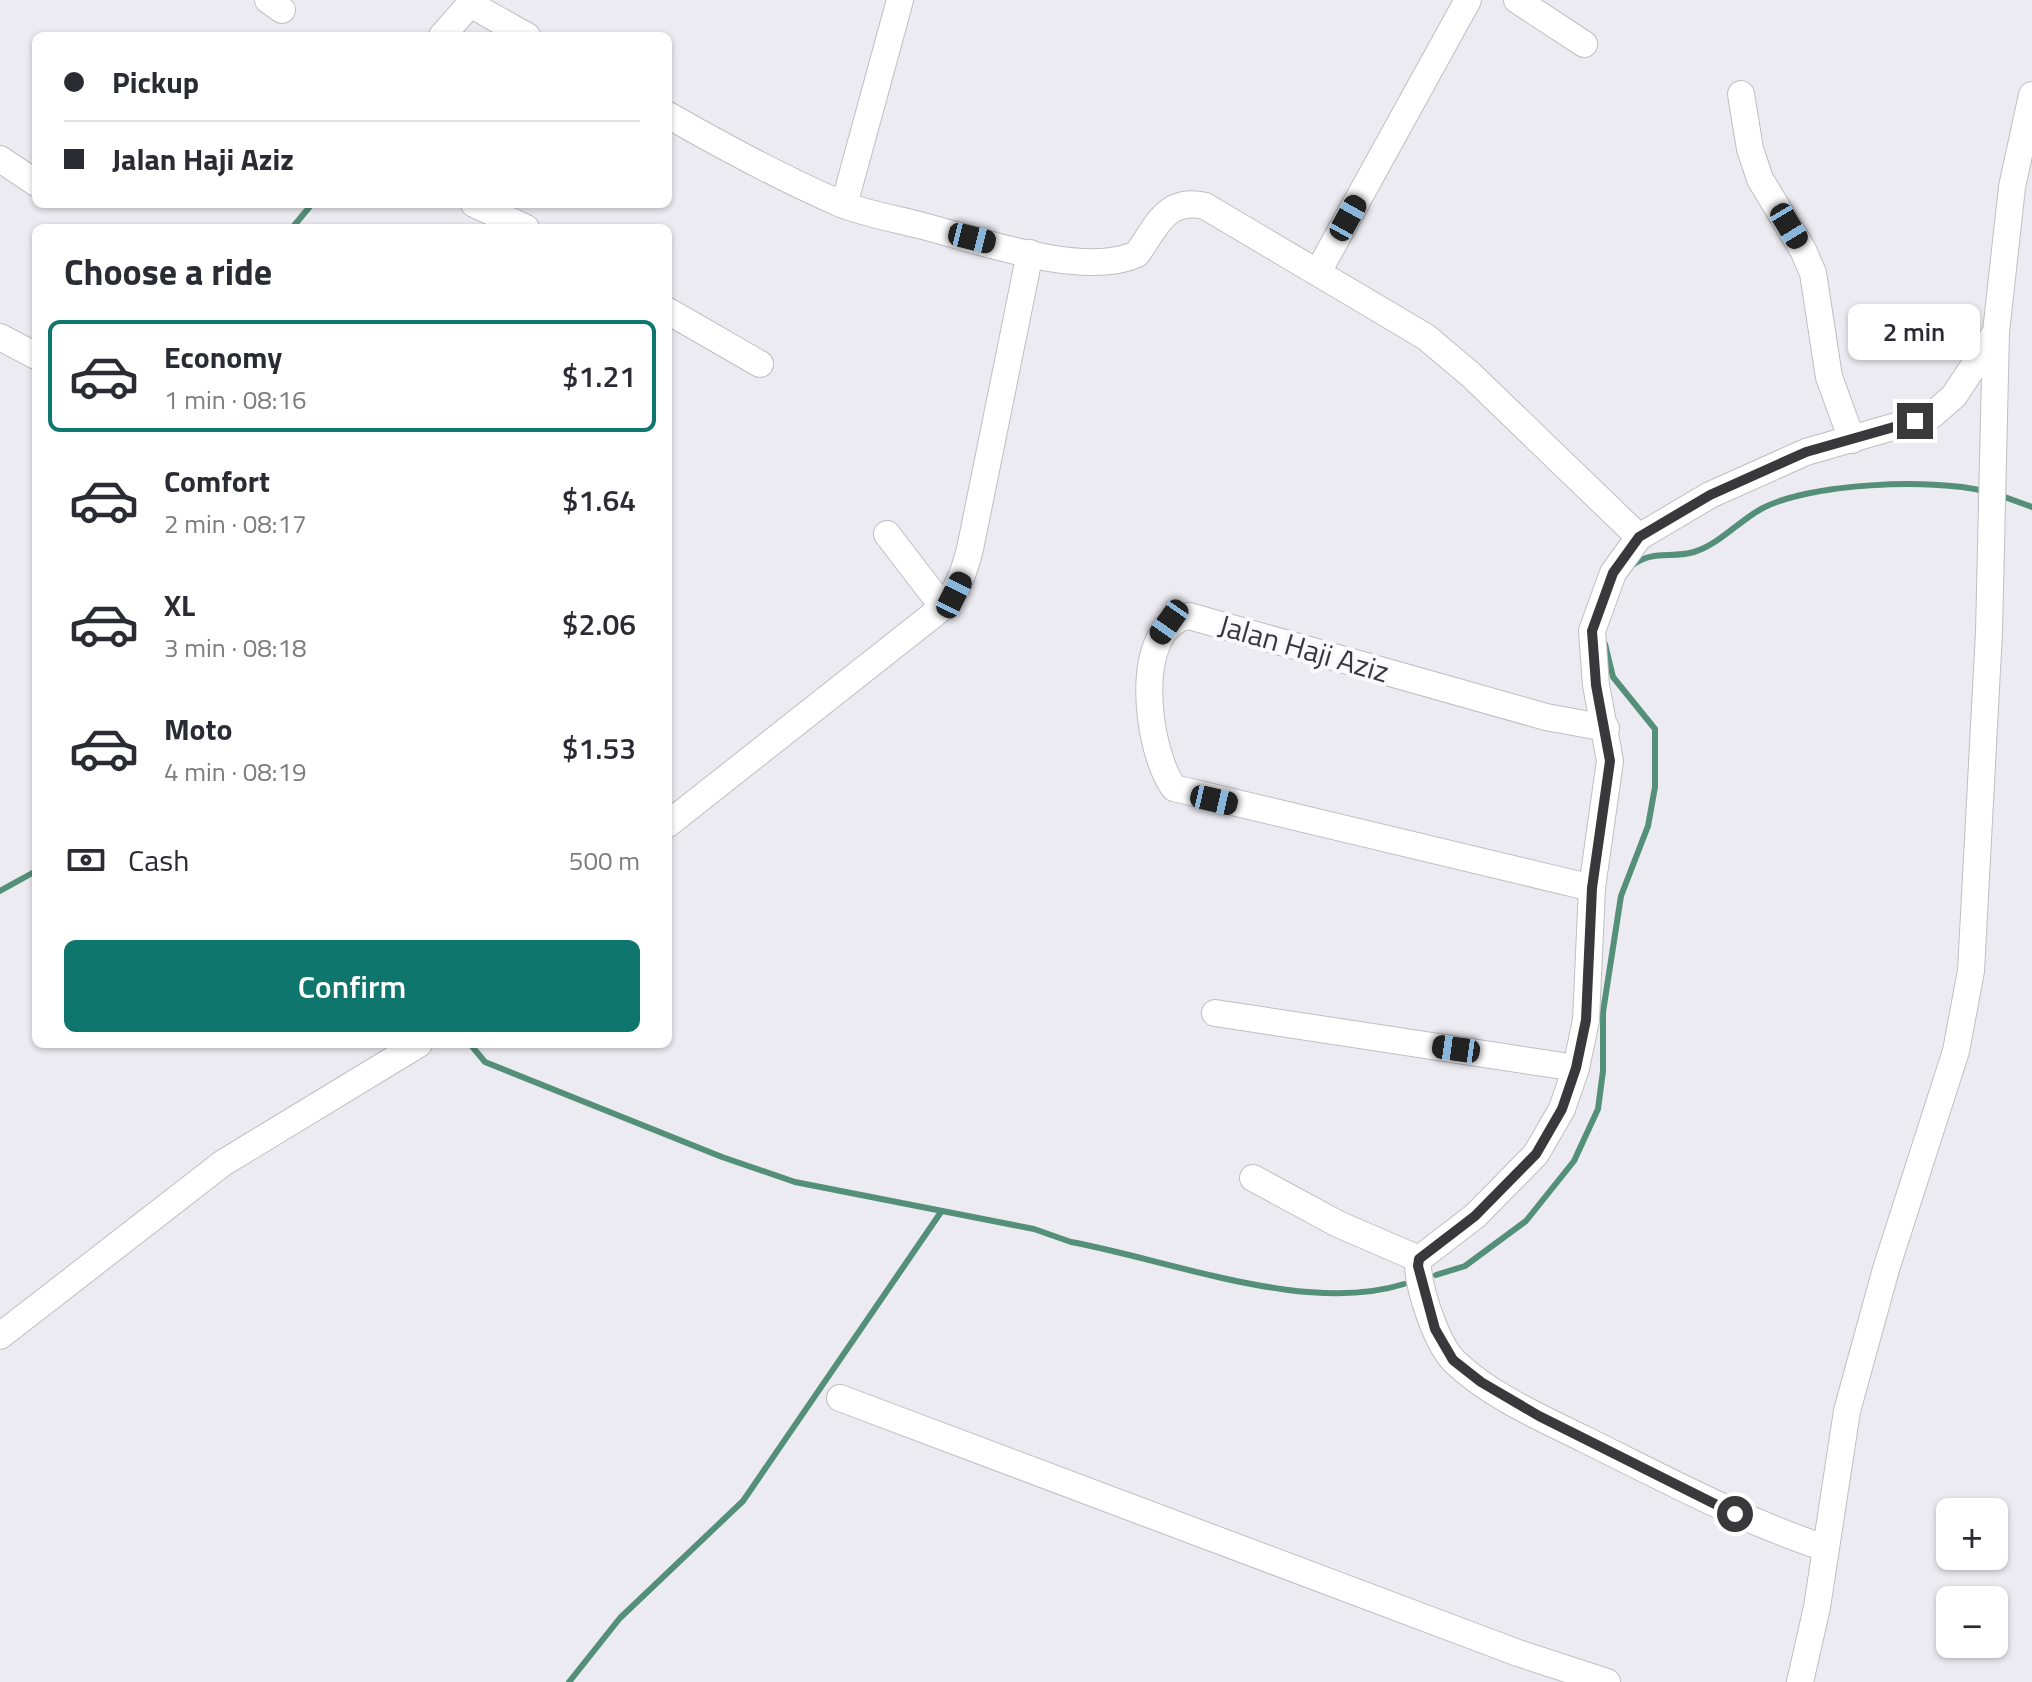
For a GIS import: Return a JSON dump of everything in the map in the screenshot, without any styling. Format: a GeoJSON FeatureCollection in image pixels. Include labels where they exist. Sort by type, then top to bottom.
{"type":"FeatureCollection","features":[{"type":"Feature","properties":{"kind":"street"},"geometry":{"type":"LineString","coordinates":[[844,205],[900,0]]}},
{"type":"Feature","properties":{"kind":"street"},"geometry":{"type":"LineString","coordinates":[[1318,272],[1468,0]]}},
{"type":"Feature","properties":{"kind":"street"},"geometry":{"type":"LineString","coordinates":[[1517,0],[1584,44]]}},
{"type":"Feature","properties":{"kind":"street"},"geometry":{"type":"LineString","coordinates":[[445,32],[471,2],[520,32]]}},
{"type":"Feature","properties":{"kind":"street"},"geometry":{"type":"LineString","coordinates":[[1741,94],[1750,149],[1760,179],[1803,250],[1813,273],[1829,377],[1852,440]]}},
{"type":"Feature","properties":{"kind":"street"},"geometry":{"type":"LineString","coordinates":[[1800,1682],[1854,1384],[1886,1269],[1956,1051],[1967,996],[1974,941],[1992,534],[1996,332],[2012,187],[2032,95]]}},
{"type":"Feature","properties":{"kind":"street"},"geometry":{"type":"LineString","coordinates":[[672,117],[740,155],[844,205],[1030,253],[1076,260],[1129,258],[1137,254],[1169,210],[1190,202],[1205,206],[1399,319],[1454,360],[1639,537]]}},
{"type":"Feature","properties":{"kind":"street"},"geometry":{"type":"LineString","coordinates":[[0,159],[32,180]]}},
{"type":"Feature","properties":{"kind":"street"},"geometry":{"type":"LineString","coordinates":[[483,208],[517,224]]}},
{"type":"Feature","properties":{"kind":"street"},"geometry":{"type":"LineString","coordinates":[[672,821],[943,607],[964,574],[1030,253]]}},
{"type":"Feature","properties":{"kind":"street"},"geometry":{"type":"LineString","coordinates":[[672,313],[760,364]]}},
{"type":"Feature","properties":{"kind":"street"},"geometry":{"type":"LineString","coordinates":[[1825,1548],[1735,1514],[1539,1416],[1481,1382],[1453,1360],[1442,1344],[1418,1273],[1419,1259],[1475,1216],[1536,1154],[1562,1109],[1576,1068],[1586,1020],[1591,963],[1592,888],[1610,761],[1596,685],[1592,631],[1613,573],[1639,537],[1710,495],[1775,465],[1920,420],[1943,407],[1996,332]]}},
{"type":"Feature","properties":{"kind":"street"},"geometry":{"type":"LineString","coordinates":[[0,337],[32,354]]}},
{"type":"Feature","properties":{"kind":"street"},"geometry":{"type":"LineString","coordinates":[[887,534],[943,607]]}},
{"type":"Feature","properties":{"kind":"street","name":"Jalan Haji Aziz"},"geometry":{"type":"LineString","coordinates":[[1592,888],[1174,788],[1157,744],[1150,669],[1157,640],[1169,622],[1189,616],[1546,717],[1606,728]]}},
{"type":"Feature","properties":{"kind":"street"},"geometry":{"type":"LineString","coordinates":[[1215,1013],[1576,1068]]}},
{"type":"Feature","properties":{"kind":"street"},"geometry":{"type":"LineString","coordinates":[[0,1336],[223,1163],[412,1048]]}},
{"type":"Feature","properties":{"kind":"street"},"geometry":{"type":"LineString","coordinates":[[1253,1178],[1338,1224],[1419,1259]]}},
{"type":"Feature","properties":{"kind":"street"},"geometry":{"type":"LineString","coordinates":[[840,1398],[1518,1653],[1607,1682]]}},
{"type":"Feature","properties":{"kind":"waterway"},"geometry":{"type":"LineString","coordinates":[[295,224],[309,208]]}},
{"type":"Feature","properties":{"kind":"waterway"},"geometry":{"type":"LineString","coordinates":[[1631,566],[1655,556],[1703,549],[1761,509],[1809,493],[1903,484],[1984,491]]}},
{"type":"Feature","properties":{"kind":"waterway"},"geometry":{"type":"LineString","coordinates":[[1999,495],[2032,507]]}},
{"type":"Feature","properties":{"kind":"waterway"},"geometry":{"type":"LineString","coordinates":[[1436,1275],[1465,1266],[1526,1221],[1574,1161],[1598,1109],[1603,1071],[1603,1012],[1621,896],[1648,826],[1655,787],[1655,729],[1613,677],[1605,644]]}},
{"type":"Feature","properties":{"kind":"waterway"},"geometry":{"type":"LineString","coordinates":[[0,891],[32,873]]}},
{"type":"Feature","properties":{"kind":"waterway"},"geometry":{"type":"LineString","coordinates":[[473,1048],[485,1062],[722,1157],[795,1182],[1034,1229],[1071,1242],[1282,1289],[1325,1293],[1366,1292],[1404,1284]]}},
{"type":"Feature","properties":{"kind":"waterway"},"geometry":{"type":"LineString","coordinates":[[569,1682],[620,1618],[743,1501],[941,1212]]}},
{"type":"Feature","properties":{"kind":"route"},"geometry":{"type":"LineString","coordinates":[[1735,1514],[1539,1416],[1481,1382],[1453,1360],[1435,1329],[1418,1273],[1419,1259],[1475,1216],[1536,1154],[1571,1087],[1586,1020],[1591,963],[1592,888],[1603,829],[1610,761],[1596,685],[1592,631],[1602,595],[1613,573],[1639,537],[1710,495],[1806,452],[1915,421]]}}]}
